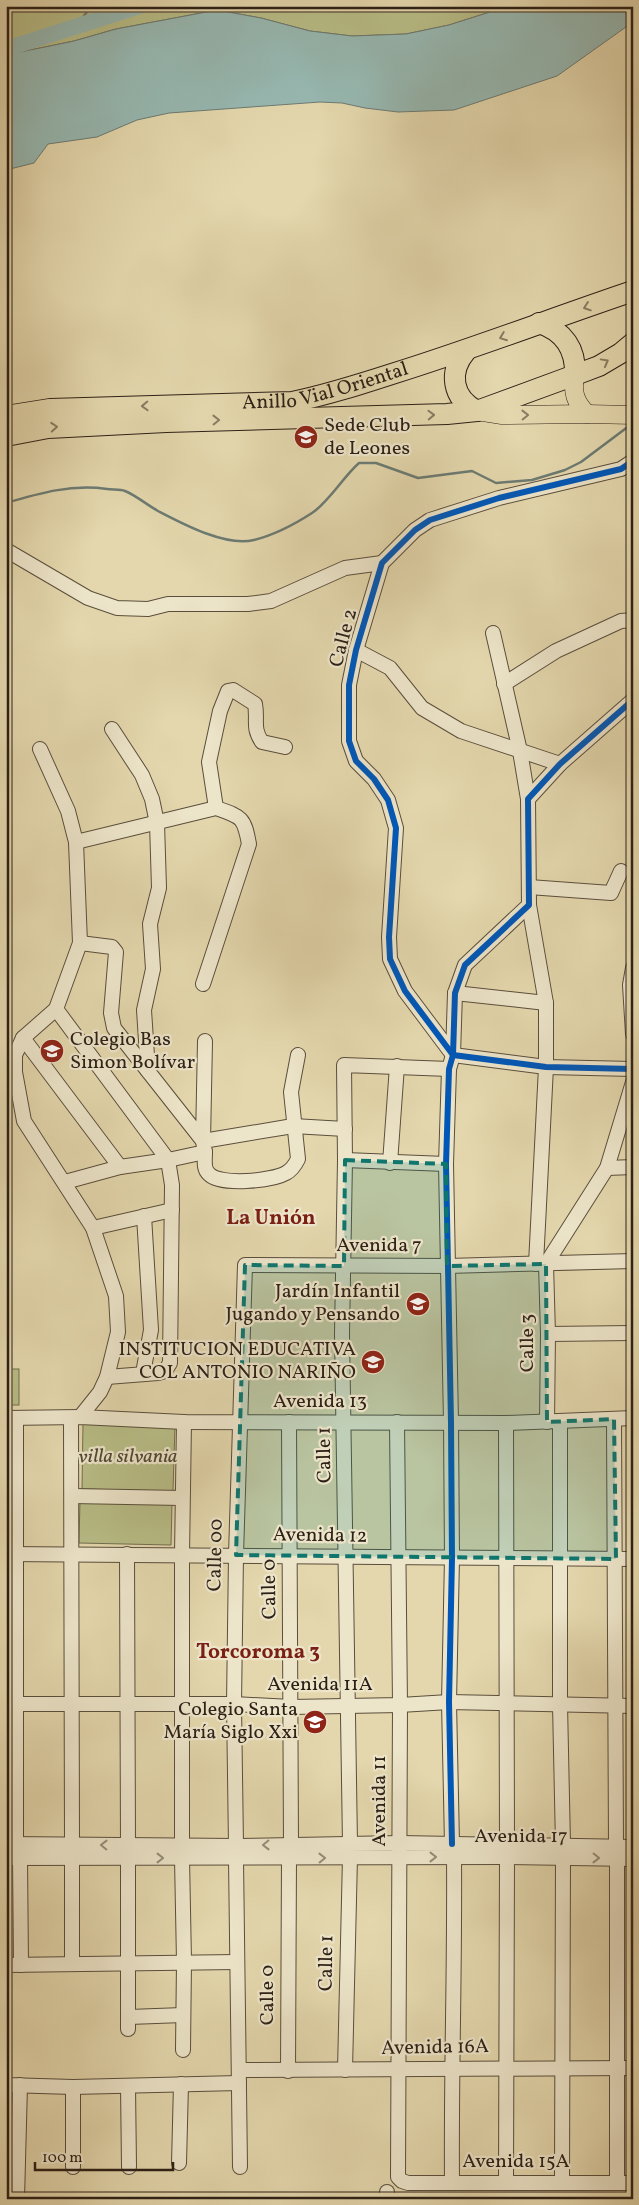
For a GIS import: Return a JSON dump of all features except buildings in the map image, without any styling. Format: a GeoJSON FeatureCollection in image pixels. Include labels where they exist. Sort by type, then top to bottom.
{"type":"FeatureCollection","features":[{"type":"Feature","properties":{"kind":"highway","name":"Anillo Vial Oriental"},"geometry":{"type":"LineString","coordinates":[[6,416],[50,409],[292,402],[324,395],[466,351],[539,323],[633,291]]}},
{"type":"Feature","properties":{"kind":"highway"},"geometry":{"type":"LineString","coordinates":[[539,323],[557,331],[570,346],[574,355],[574,376]]}},
{"type":"Feature","properties":{"kind":"highway","name":"Anillo Vial Oriental"},"geometry":{"type":"LineString","coordinates":[[6,436],[48,428],[166,422],[448,414],[477,411],[600,366],[633,343]]}},
{"type":"Feature","properties":{"kind":"highway"},"geometry":{"type":"LineString","coordinates":[[466,351],[456,366],[454,384],[462,400],[477,411]]}},
{"type":"Feature","properties":{"kind":"main road"},"geometry":{"type":"LineString","coordinates":[[574,376],[574,397],[587,414]]}},
{"type":"Feature","properties":{"kind":"main road"},"geometry":{"type":"LineString","coordinates":[[477,411],[502,415],[633,415]]}},
{"type":"Feature","properties":{"kind":"street","name":"Calle 2"},"geometry":{"type":"LineString","coordinates":[[451,1062],[405,991],[390,959],[389,937],[396,828],[388,800],[374,779],[356,761],[349,741],[349,684],[356,650],[382,562],[415,530],[430,520],[499,498],[621,469],[633,461]]}},
{"type":"Feature","properties":{"kind":"street"},"geometry":{"type":"LineString","coordinates":[[6,550],[88,598],[117,608],[148,609],[168,604],[248,604],[271,601],[345,568],[382,562]]}},
{"type":"Feature","properties":{"kind":"street"},"geometry":{"type":"LineString","coordinates":[[504,684],[556,651],[621,621],[633,620]]}},
{"type":"Feature","properties":{"kind":"street","name":"Calle 3"},"geometry":{"type":"LineString","coordinates":[[493,633],[520,751],[528,799],[529,905],[546,1003],[541,1264],[554,1422],[561,1559],[560,1704],[563,1851],[562,2182]]}},
{"type":"Feature","properties":{"kind":"street"},"geometry":{"type":"LineString","coordinates":[[356,650],[390,668],[422,708],[461,731],[560,764]]}},
{"type":"Feature","properties":{"kind":"street"},"geometry":{"type":"LineString","coordinates":[[216,808],[209,762],[220,711],[228,691],[233,690],[255,704],[258,718],[255,730],[262,742],[285,747]]}},
{"type":"Feature","properties":{"kind":"street"},"geometry":{"type":"LineString","coordinates":[[528,799],[560,764],[633,700]]}},
{"type":"Feature","properties":{"kind":"street"},"geometry":{"type":"LineString","coordinates":[[112,729],[142,775],[152,798],[157,823],[159,888],[150,924],[152,969],[144,1010],[148,1071]]}},
{"type":"Feature","properties":{"kind":"street"},"geometry":{"type":"LineString","coordinates":[[40,749],[68,811],[76,842],[80,943],[56,1008],[23,1038],[16,1055],[14,1072],[24,1120],[93,1228],[116,1296],[118,1332],[107,1377],[100,1392],[76,1418],[72,1496],[72,1964]]}},
{"type":"Feature","properties":{"kind":"street"},"geometry":{"type":"LineString","coordinates":[[76,842],[216,808],[234,814],[246,824],[249,844],[203,984]]}},
{"type":"Feature","properties":{"kind":"street"},"geometry":{"type":"LineString","coordinates":[[529,888],[611,893],[621,871]]}},
{"type":"Feature","properties":{"kind":"street"},"geometry":{"type":"LineString","coordinates":[[452,2183],[451,2069],[455,1956],[449,1702],[452,1558],[446,1164],[455,993],[465,966],[529,905]]}},
{"type":"Feature","properties":{"kind":"street"},"geometry":{"type":"LineString","coordinates":[[80,943],[112,947],[116,952],[111,1013],[114,1028],[204,1146]]}},
{"type":"Feature","properties":{"kind":"street"},"geometry":{"type":"LineString","coordinates":[[633,968],[630,985],[633,1034]]}},
{"type":"Feature","properties":{"kind":"street"},"geometry":{"type":"LineString","coordinates":[[455,993],[546,1003]]}},
{"type":"Feature","properties":{"kind":"street"},"geometry":{"type":"LineString","coordinates":[[56,1008],[168,1160],[172,1185],[170,1363],[165,1371],[107,1377]]}},
{"type":"Feature","properties":{"kind":"street"},"geometry":{"type":"LineString","coordinates":[[23,1038],[120,1167]]}},
{"type":"Feature","properties":{"kind":"street"},"geometry":{"type":"LineString","coordinates":[[205,1041],[205,1169],[210,1176],[228,1182],[260,1180],[286,1174],[294,1167],[298,1158],[293,1126],[291,1092],[298,1055]]}},
{"type":"Feature","properties":{"kind":"street"},"geometry":{"type":"LineString","coordinates":[[390,1163],[397,1066],[451,1062],[633,1069]]}},
{"type":"Feature","properties":{"kind":"street","name":"Calle 1"},"geometry":{"type":"LineString","coordinates":[[344,2070],[350,1851],[347,1556],[342,1334],[346,1160],[344,1065],[397,1066]]}},
{"type":"Feature","properties":{"kind":"street"},"geometry":{"type":"LineString","coordinates":[[541,1264],[608,1168],[633,1082]]}},
{"type":"Feature","properties":{"kind":"street"},"geometry":{"type":"LineString","coordinates":[[65,1182],[120,1167],[168,1160],[204,1146],[293,1126],[345,1129]]}},
{"type":"Feature","properties":{"kind":"street"},"geometry":{"type":"LineString","coordinates":[[346,1160],[446,1164]]}},
{"type":"Feature","properties":{"kind":"street"},"geometry":{"type":"LineString","coordinates":[[608,1168],[633,1166]]}},
{"type":"Feature","properties":{"kind":"street"},"geometry":{"type":"LineString","coordinates":[[93,1228],[172,1210]]}},
{"type":"Feature","properties":{"kind":"street"},"geometry":{"type":"LineString","coordinates":[[143,1373],[151,1330],[144,1216]]}},
{"type":"Feature","properties":{"kind":"street","name":"Avenida 7"},"geometry":{"type":"LineString","coordinates":[[245,1265],[448,1266],[633,1261]]}},
{"type":"Feature","properties":{"kind":"street","name":"Calle 00"},"geometry":{"type":"LineString","coordinates":[[240,2167],[234,1704],[236,1555],[245,1265]]}},
{"type":"Feature","properties":{"kind":"street"},"geometry":{"type":"LineString","coordinates":[[548,1334],[633,1333]]}},
{"type":"Feature","properties":{"kind":"street"},"geometry":{"type":"LineString","coordinates":[[100,1392],[102,1418]]}},
{"type":"Feature","properties":{"kind":"street"},"geometry":{"type":"LineString","coordinates":[[11,1418],[12,1851],[21,1965]]}},
{"type":"Feature","properties":{"kind":"street","name":"Avenida 13"},"geometry":{"type":"LineString","coordinates":[[11,1418],[102,1418],[184,1422],[241,1420],[506,1423],[633,1418]]}},
{"type":"Feature","properties":{"kind":"street"},"geometry":{"type":"LineString","coordinates":[[614,1419],[617,2183]]}},
{"type":"Feature","properties":{"kind":"street"},"geometry":{"type":"LineString","coordinates":[[183,2050],[182,1498],[184,1422]]}},
{"type":"Feature","properties":{"kind":"street","name":"Calle 0"},"geometry":{"type":"LineString","coordinates":[[288,2071],[291,1707],[290,1422]]}},
{"type":"Feature","properties":{"kind":"street","name":"Avenida 11"},"geometry":{"type":"LineString","coordinates":[[397,1422],[400,1706],[397,2170],[400,2180]]}},
{"type":"Feature","properties":{"kind":"street"},"geometry":{"type":"LineString","coordinates":[[506,1423],[506,2182]]}},
{"type":"Feature","properties":{"kind":"street"},"geometry":{"type":"LineString","coordinates":[[72,1496],[182,1498]]}},
{"type":"Feature","properties":{"kind":"street","name":"Avenida 12"},"geometry":{"type":"LineString","coordinates":[[11,1554],[633,1559]]}},
{"type":"Feature","properties":{"kind":"street"},"geometry":{"type":"LineString","coordinates":[[127,1554],[130,1963],[128,2023],[183,2015]]}},
{"type":"Feature","properties":{"kind":"street","name":"Avenida 11A"},"geometry":{"type":"LineString","coordinates":[[11,1704],[234,1704],[291,1707],[400,1706],[449,1702],[633,1706]]}},
{"type":"Feature","properties":{"kind":"street","name":"Avenida 17"},"geometry":{"type":"LineString","coordinates":[[350,1851],[616,1852],[633,1847]]}},
{"type":"Feature","properties":{"kind":"street","name":"Avenida 11"},"geometry":{"type":"LineString","coordinates":[[12,1851],[350,1851]]}},
{"type":"Feature","properties":{"kind":"street","name":"Avenida 17"},"geometry":{"type":"LineString","coordinates":[[616,1852],[633,1859]]}},
{"type":"Feature","properties":{"kind":"street"},"geometry":{"type":"LineString","coordinates":[[6,1965],[237,1962]]}},
{"type":"Feature","properties":{"kind":"street","name":"Avenida 16A"},"geometry":{"type":"LineString","coordinates":[[13,2085],[73,2087],[181,2084],[288,2071],[398,2068],[633,2068]]}},
{"type":"Feature","properties":{"kind":"street"},"geometry":{"type":"LineString","coordinates":[[180,2163],[181,2084]]}},
{"type":"Feature","properties":{"kind":"street"},"geometry":{"type":"LineString","coordinates":[[13,2085],[17,2199]]}},
{"type":"Feature","properties":{"kind":"street"},"geometry":{"type":"LineString","coordinates":[[128,2086],[129,2167]]}},
{"type":"Feature","properties":{"kind":"street"},"geometry":{"type":"LineString","coordinates":[[73,2087],[73,2167]]}},
{"type":"Feature","properties":{"kind":"street","name":"Avenida 15A"},"geometry":{"type":"LineString","coordinates":[[400,2180],[408,2183],[633,2183]]}},
{"type":"Feature","properties":{"kind":"highlighted area"},"geometry":{"type":"Polygon","coordinates":[[[345,1160],[446,1164],[447,1266],[546,1264],[547,1422],[614,1419],[616,1559],[236,1555],[245,1265],[344,1266],[345,1160]]]}},
{"type":"Feature","properties":{"kind":"green space"},"geometry":{"type":"Polygon","coordinates":[[[6,6],[509,6],[449,25],[406,34],[352,36],[310,31],[261,18],[217,10],[116,29],[74,41],[6,55],[6,6]]]}},
{"type":"Feature","properties":{"kind":"green space"},"geometry":{"type":"Polygon","coordinates":[[[6,1369],[19,1369],[19,1405],[6,1405],[6,1369]]]}},
{"type":"Feature","properties":{"kind":"green space","name":"villa silvania"},"geometry":{"type":"Polygon","coordinates":[[[83,1423],[175,1425],[173,1491],[82,1489],[83,1423]]]}},
{"type":"Feature","properties":{"kind":"green space"},"geometry":{"type":"Polygon","coordinates":[[[80,1501],[172,1503],[171,1545],[79,1543],[80,1501]]]}},
{"type":"Feature","properties":{"kind":"water"},"geometry":{"type":"Polygon","coordinates":[[[509,6],[633,6],[633,22],[557,76],[454,110],[398,112],[342,103],[320,102],[169,113],[137,120],[97,137],[48,144],[34,163],[6,170],[6,55],[74,41],[116,29],[217,10],[261,18],[310,31],[352,36],[406,34],[449,25],[509,6]]]}},
{"type":"Feature","properties":{"kind":"waterway"},"geometry":{"type":"LineString","coordinates":[[77,26],[91,6]]}},
{"type":"Feature","properties":{"kind":"waterway"},"geometry":{"type":"LineString","coordinates":[[6,49],[140,6]]}},
{"type":"Feature","properties":{"kind":"waterway"},"geometry":{"type":"LineString","coordinates":[[6,503],[43,493],[68,489],[121,490],[134,495],[154,509],[205,533],[231,540],[254,540],[284,529],[312,513],[324,503],[359,463],[376,463],[418,478],[472,471],[496,483],[532,480],[565,470],[581,462],[633,423]]}},
{"type":"Feature","properties":{"kind":"cycle path"},"geometry":{"type":"LineString","coordinates":[[633,461],[621,469],[499,498],[430,520],[415,530],[382,563],[356,650],[349,685],[349,741],[356,761],[374,779],[388,800],[396,828],[389,937],[390,959],[405,991],[453,1055],[546,1067],[633,1069]]}},
{"type":"Feature","properties":{"kind":"cycle path"},"geometry":{"type":"LineString","coordinates":[[452,1844],[449,1702],[452,1558],[451,1422],[446,1164],[449,1069],[453,1055],[455,993],[465,965],[529,905],[528,799],[560,764],[633,700]]}},
{"type":"Feature","properties":{"kind":"place","name":"Sede Club de Leones"},"geometry":{"type":"Point","coordinates":[306,437]}},
{"type":"Feature","properties":{"kind":"place","name":"Colegio Bas Simon Bolívar"},"geometry":{"type":"Point","coordinates":[52,1051]}},
{"type":"Feature","properties":{"kind":"place","name":"Jardín Infantil Jugando y Pensando"},"geometry":{"type":"Point","coordinates":[418,1304]}},
{"type":"Feature","properties":{"kind":"place","name":"INSTITUCION EDUCATIVA COL ANTONIO NARIÑO"},"geometry":{"type":"Point","coordinates":[373,1362]}},
{"type":"Feature","properties":{"kind":"place","name":"Colegio Santa María Siglo Xxi"},"geometry":{"type":"Point","coordinates":[315,1722]}},
{"type":"Feature","properties":{"kind":"district","name":"La Unión"},"geometry":{"type":"Point","coordinates":[271,1218]}},
{"type":"Feature","properties":{"kind":"district","name":"Torcoroma 3"},"geometry":{"type":"Point","coordinates":[258,1652]}}]}
